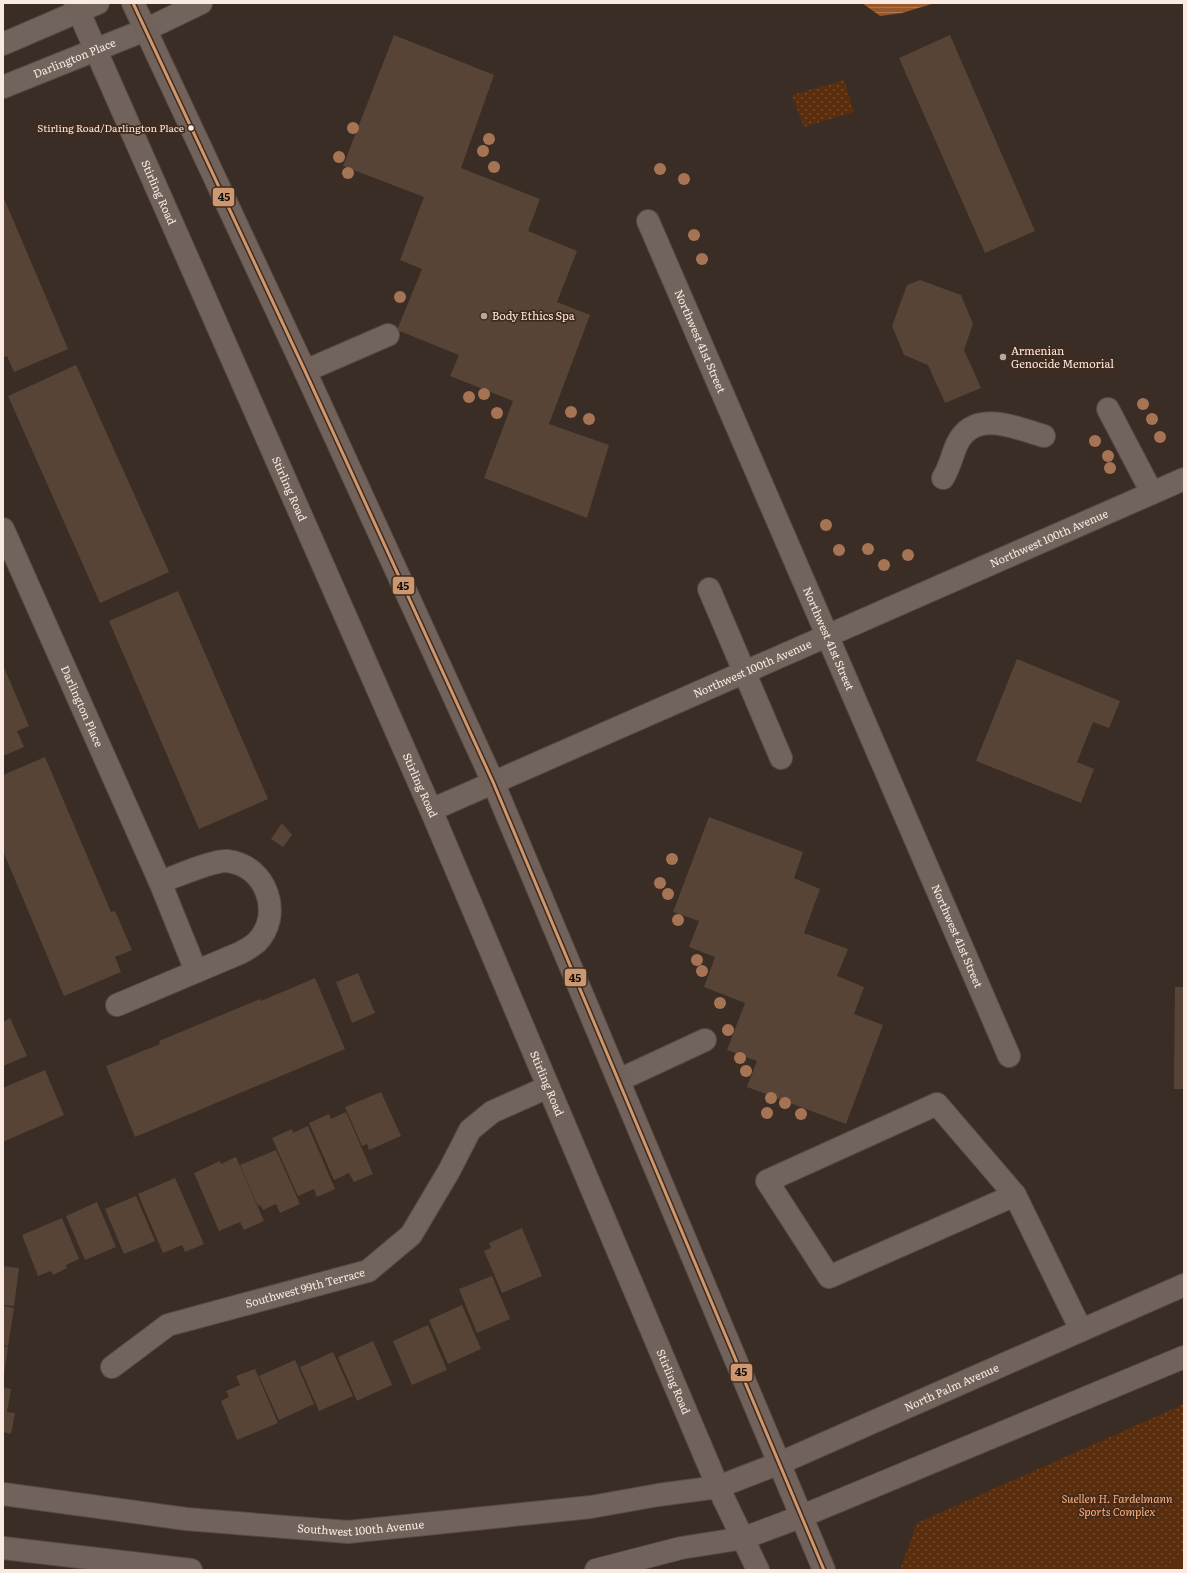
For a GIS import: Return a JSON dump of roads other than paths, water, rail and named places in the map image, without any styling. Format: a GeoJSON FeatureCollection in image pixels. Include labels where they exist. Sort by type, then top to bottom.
{"type":"FeatureCollection","features":[{"type":"Feature","properties":{"kind":"main road"},"geometry":{"type":"LineString","coordinates":[[133,3],[305,371],[493,782],[780,1463],[800,1517],[824,1570]]}},
{"type":"Feature","properties":{"kind":"main road","name":"Stirling Road"},"geometry":{"type":"LineString","coordinates":[[84,6],[96,51],[431,810],[718,1487],[744,1538],[758,1570]]}},
{"type":"Feature","properties":{"kind":"main road","name":"North Palm Avenue"},"geometry":{"type":"LineString","coordinates":[[718,1487],[780,1463],[1184,1285]]}},
{"type":"Feature","properties":{"kind":"main road"},"geometry":{"type":"LineString","coordinates":[[596,1570],[681,1548],[744,1538],[800,1517],[1184,1357]]}},
{"type":"Feature","properties":{"kind":"main road","name":"Southwest 100th Avenue"},"geometry":{"type":"LineString","coordinates":[[3,1494],[186,1519],[348,1532],[591,1507],[658,1495],[718,1487]]}},
{"type":"Feature","properties":{"kind":"main road"},"geometry":{"type":"LineString","coordinates":[[3,1548],[191,1570]]}},
{"type":"Feature","properties":{"kind":"street","name":"Darlington Place"},"geometry":{"type":"LineString","coordinates":[[3,87],[96,51],[202,3]]}},
{"type":"Feature","properties":{"kind":"street"},"geometry":{"type":"LineString","coordinates":[[3,44],[84,6]]}},
{"type":"Feature","properties":{"kind":"street","name":"Northwest 41st Street"},"geometry":{"type":"LineString","coordinates":[[648,221],[828,634],[1009,1056]]}},
{"type":"Feature","properties":{"kind":"street"},"geometry":{"type":"LineString","coordinates":[[305,371],[388,335]]}},
{"type":"Feature","properties":{"kind":"street"},"geometry":{"type":"LineString","coordinates":[[1108,409],[1152,494]]}},
{"type":"Feature","properties":{"kind":"street"},"geometry":{"type":"LineString","coordinates":[[943,478],[948,470],[958,443],[966,432],[976,425],[989,422],[1004,423],[1044,436]]}},
{"type":"Feature","properties":{"kind":"street","name":"Northwest 100th Avenue"},"geometry":{"type":"LineString","coordinates":[[431,810],[828,634],[1184,479]]}},
{"type":"Feature","properties":{"kind":"street","name":"Darlington Place"},"geometry":{"type":"LineString","coordinates":[[3,529],[160,882],[196,971]]}},
{"type":"Feature","properties":{"kind":"street"},"geometry":{"type":"LineString","coordinates":[[709,589],[743,672],[781,758]]}},
{"type":"Feature","properties":{"kind":"street"},"geometry":{"type":"LineString","coordinates":[[117,1005],[240,953],[256,942],[264,932],[268,921],[270,910],[266,890],[260,879],[252,871],[240,864],[226,861],[160,882]]}},
{"type":"Feature","properties":{"kind":"street"},"geometry":{"type":"LineString","coordinates":[[619,1080],[705,1040]]}},
{"type":"Feature","properties":{"kind":"street","name":"Southwest 99th Terrace"},"geometry":{"type":"LineString","coordinates":[[112,1367],[168,1325],[368,1271],[411,1236],[449,1171],[470,1130],[492,1112],[548,1087]]}},
{"type":"Feature","properties":{"kind":"street"},"geometry":{"type":"LineString","coordinates":[[1015,1195],[829,1277],[767,1181],[937,1104],[1015,1195],[1081,1330]]}},
{"type":"Feature","properties":{"kind":"place","name":"Stirling Road/Darlington Place"},"geometry":{"type":"Point","coordinates":[191,128]}},
{"type":"Feature","properties":{"kind":"place","name":"Body Ethics Spa"},"geometry":{"type":"Point","coordinates":[484,316]}},
{"type":"Feature","properties":{"kind":"place","name":"Armenian Genocide Memorial"},"geometry":{"type":"Point","coordinates":[1003,357]}},
{"type":"Feature","properties":{"kind":"park label","name":"Suellen H. Fardelmann Sports Complex"},"geometry":{"type":"Point","coordinates":[1117,1505]}}]}
